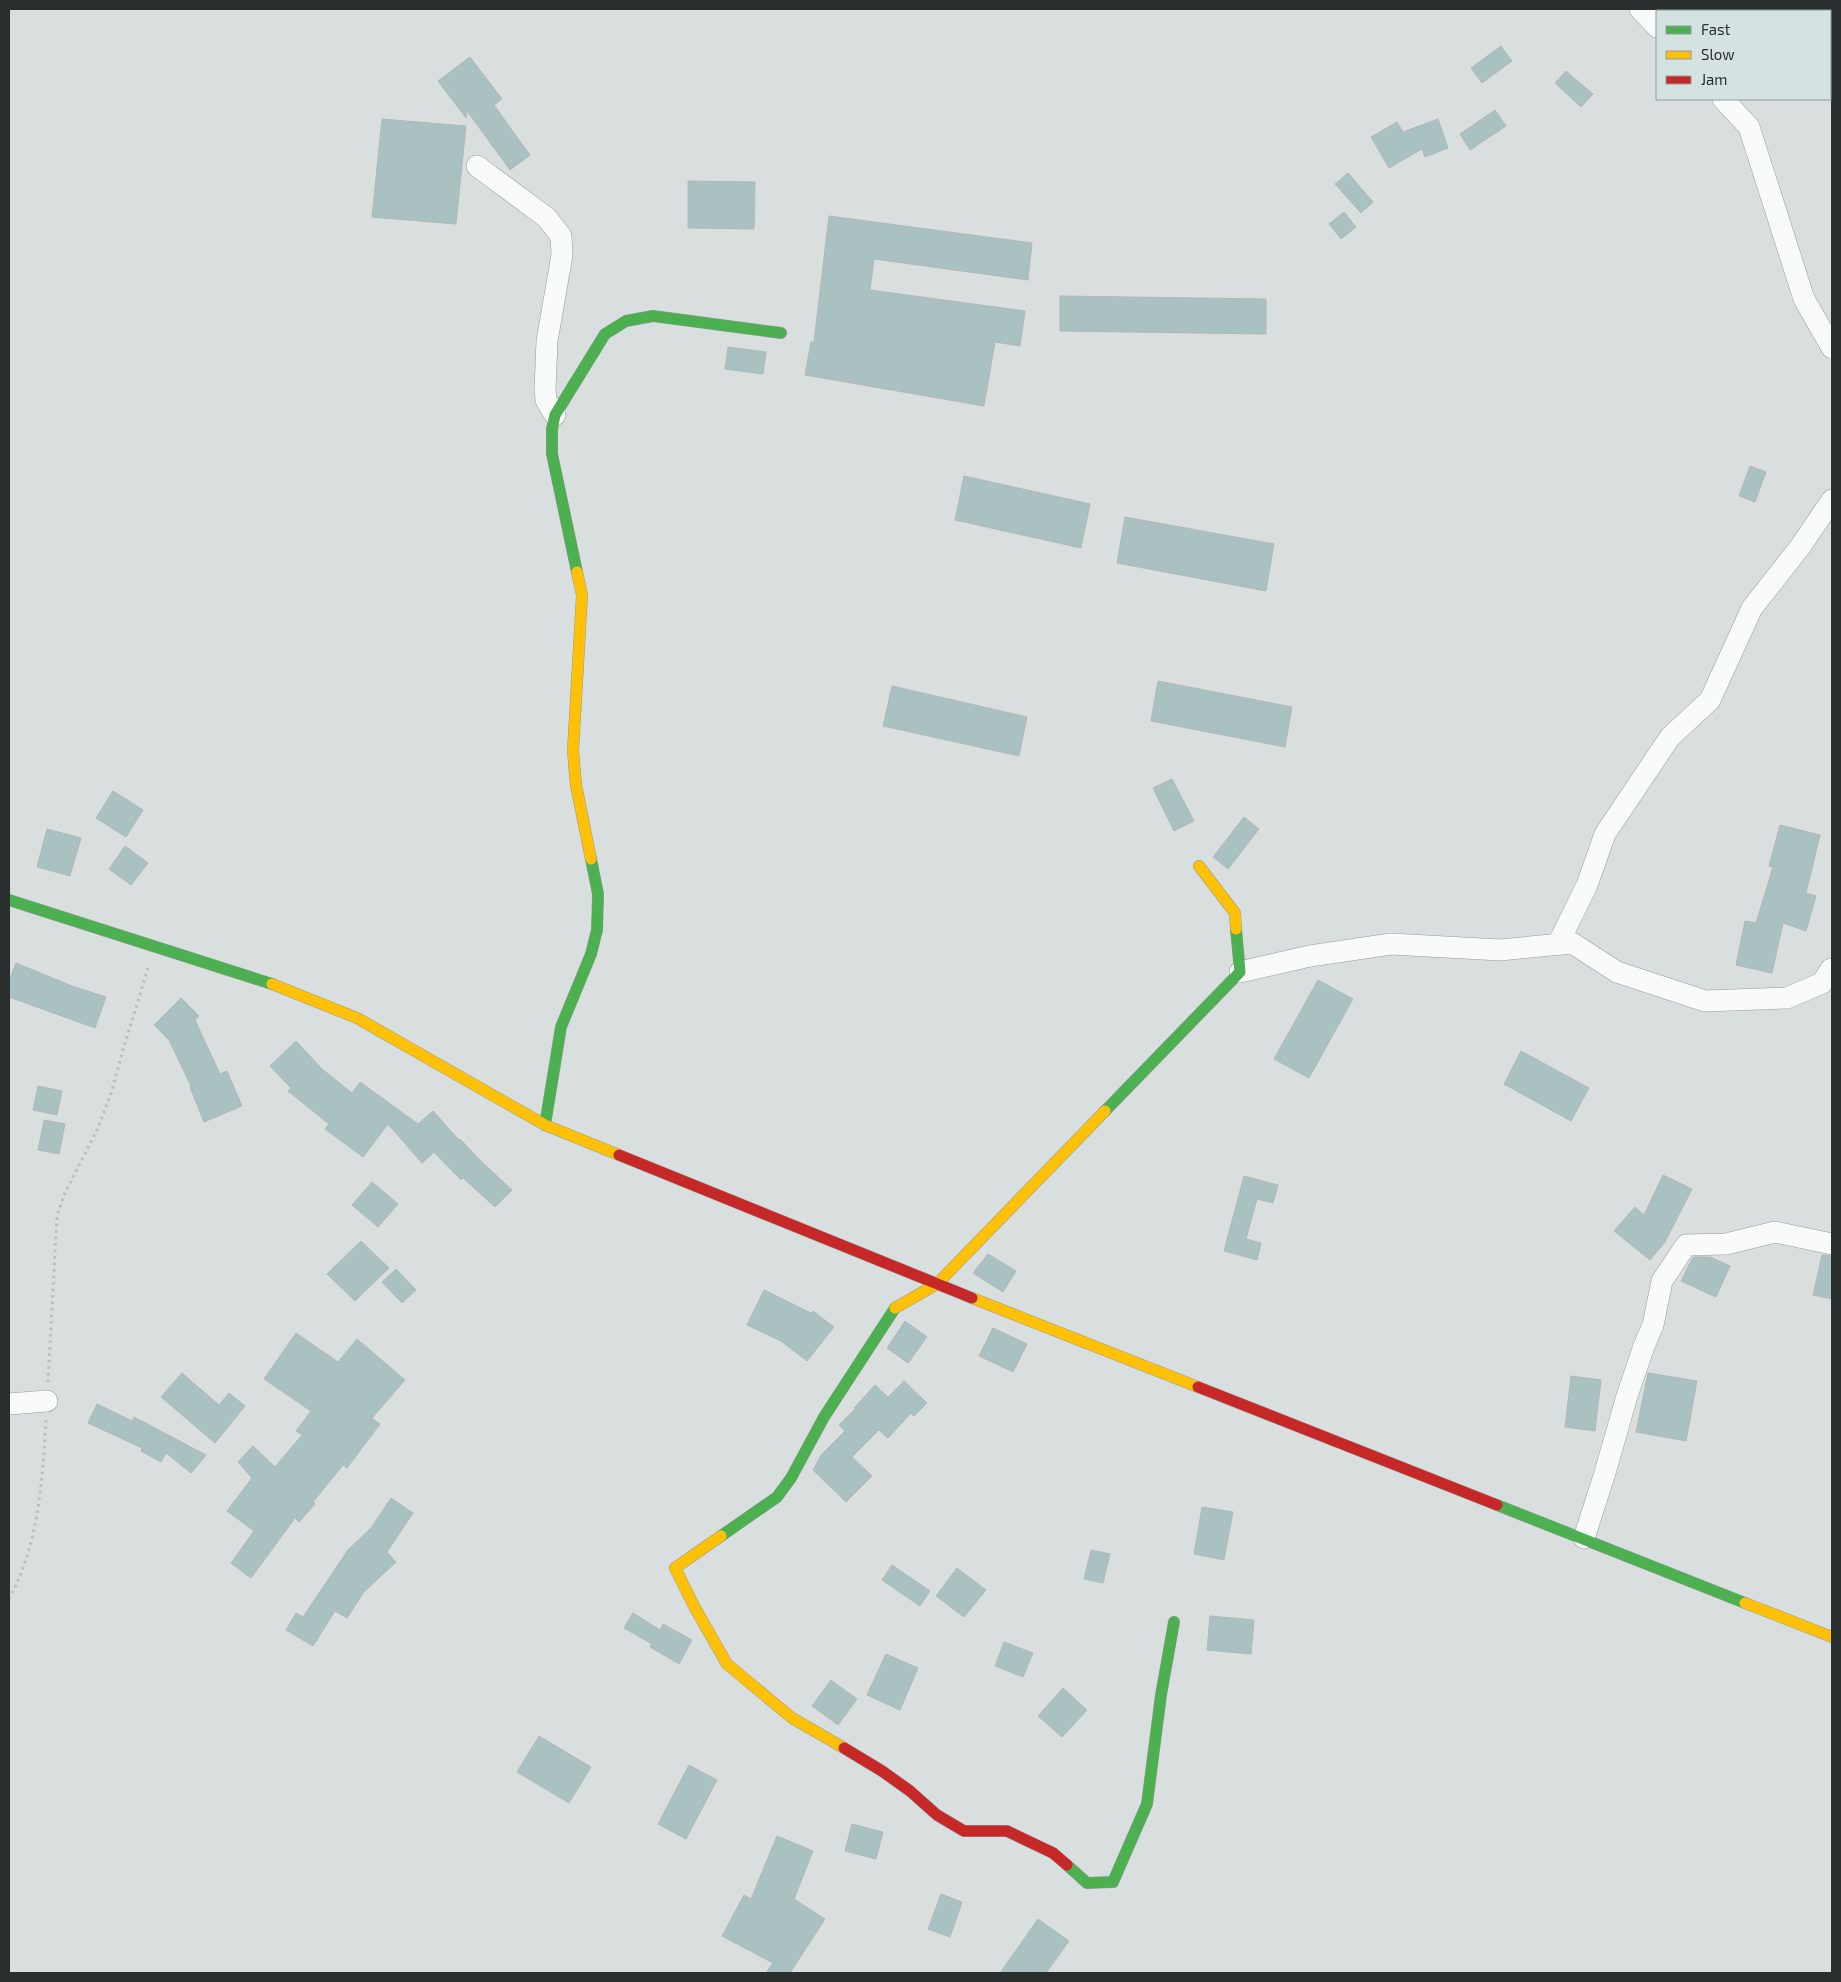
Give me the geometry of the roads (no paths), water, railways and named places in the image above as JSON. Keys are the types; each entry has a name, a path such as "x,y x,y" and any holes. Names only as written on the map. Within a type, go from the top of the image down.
{"street":[{"path":"1640,9 1656,26"},
{"path":"1725,100 1750,128 1804,299 1832,348"},
{"path":"477,166 547,218 561,236 562,255 547,341 545,389 546,400 555,415"},
{"path":"544,1125 561,1026 591,954 597,930 598,894 576,785 573,751 582,595 552,454 552,428 555,415 606,334 626,321 653,316 782,333"},
{"path":"1558,944 1587,885 1605,834 1670,737 1710,700 1752,608 1800,548 1832,500"},
{"path":"1199,866 1235,913 1240,972"},
{"path":"9,900 259,979 357,1018 544,1125 936,1284 1832,1636"},
{"path":"1174,1622 1161,1695 1147,1804 1113,1882 1087,1883 1053,1853 1007,1831 964,1831 937,1815 910,1791 882,1771 792,1718 727,1664 675,1568 777,1497 791,1478 824,1417 894,1308 936,1284 1240,972 1310,956 1391,944 1500,950 1572,943 1617,972 1706,1000 1787,998 1822,983 1831,969"},
{"path":"1584,1538 1607,1468 1627,1396 1653,1325 1662,1281 1686,1245 1726,1244 1775,1232 1832,1244"},
{"path":"9,1404 47,1401"}]}
